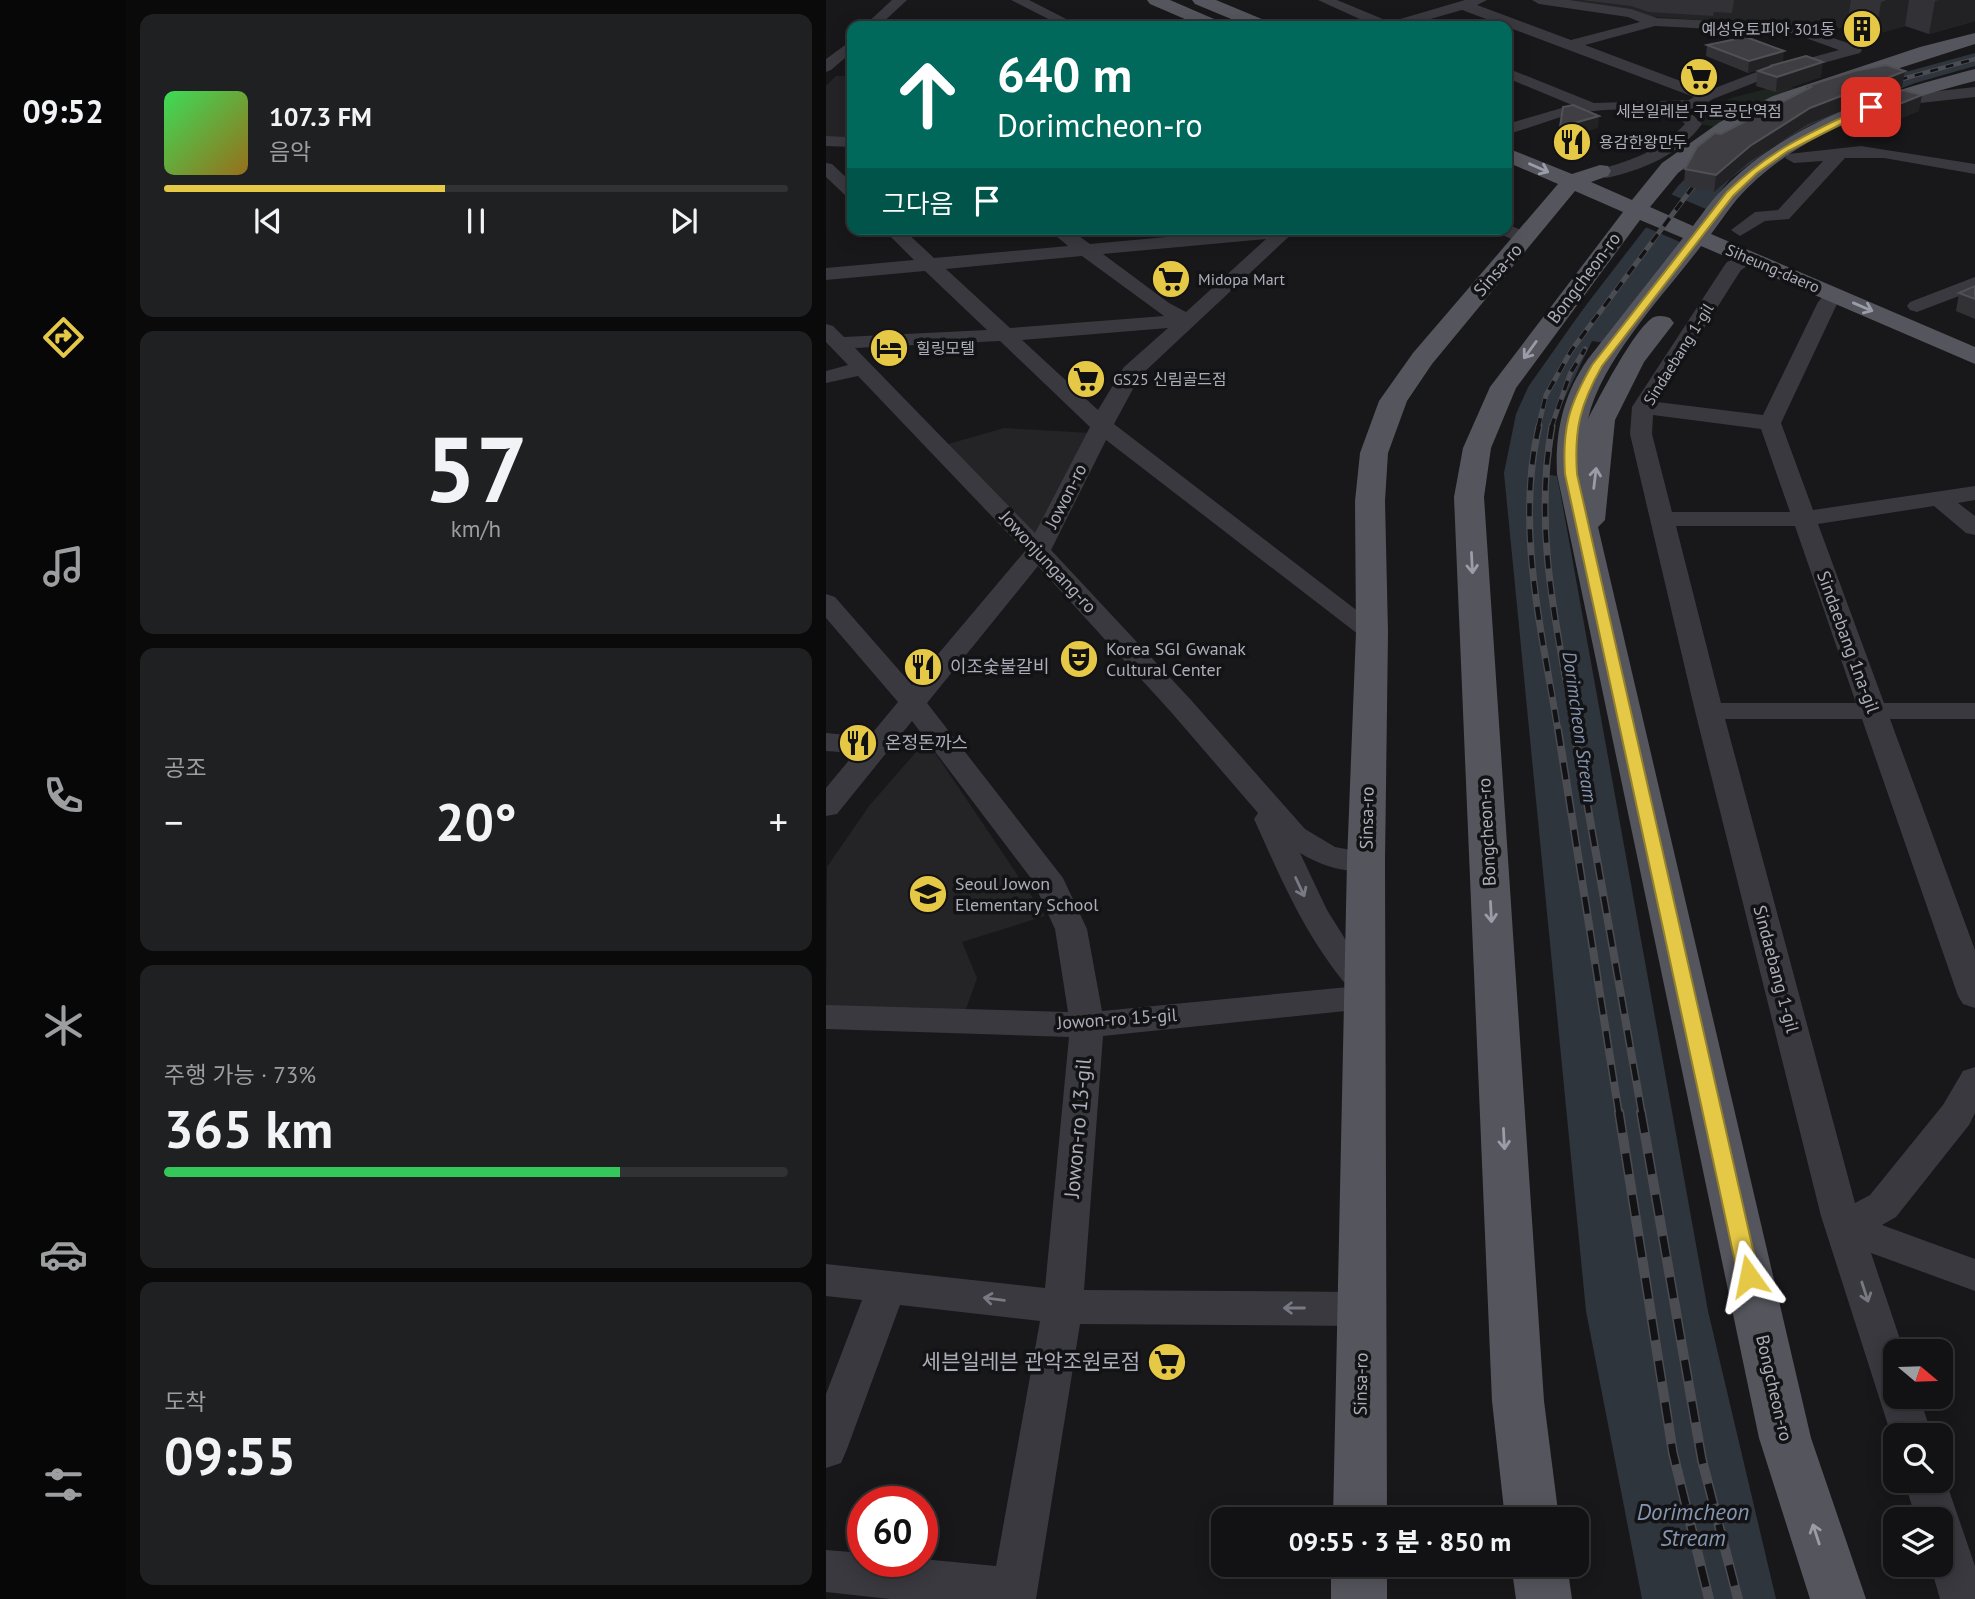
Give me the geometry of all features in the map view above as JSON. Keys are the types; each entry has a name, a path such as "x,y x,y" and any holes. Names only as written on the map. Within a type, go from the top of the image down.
{"main road":[{"path":"1156,0 1204,21"},
{"path":"1201,0 1251,21"},
{"path":"1587,546 1601,420 1632,361 1699,272 1690,217 1670,168 1727,125 1780,100 1874,66 1975,38"},
{"path":"1690,217 1756,191 1794,158 1834,132 1919,94 1975,75"},
{"path":"1690,217 1730,194 1754,171 1784,149 1871,107 1975,81"},
{"path":"1512,132 1529,140"},
{"name":"Siheung-daero","path":"1512,155 1573,171 1952,321"},
{"path":"1573,171 1603,172"},
{"name":"Sinsa-ro","path":"1360,1507 1366,862 1372,632 1370,501 1374,453 1394,401 1422,359 1515,234 1573,171"},
{"name":"Siheung-daero","path":"1603,172 1690,217 1750,258 1975,356"},
{"name":"Bongcheon-ro","path":"1690,217 1597,365 1575,410 1569,444 1571,474 1785,1438 1838,1599"},
{"name":"Bongcheon-ro","path":"1531,1507 1518,1401 1469,497 1477,448 1503,387 1595,261 1690,217"},
{"path":"1359,1577 1359,1599"},
{"path":"1541,1577 1544,1599"}],"street":[{"path":"877,21 900,0"},
{"path":"1018,0 1062,21"},
{"path":"1325,0 1377,21"},
{"path":"1407,21 1480,0"},
{"path":"1512,127 1569,110 1681,106 1759,76 1855,50 1794,29 1655,22 1631,13 1539,0"},
{"path":"1464,5 1506,21"},
{"path":"1569,45 1655,22"},
{"path":"1512,23 1704,98 1766,90 1808,76 1874,66"},
{"path":"826,67 847,48"},
{"path":"1793,67 1874,66"},
{"path":"1512,74 1594,108"},
{"path":"1919,94 1975,92"},
{"path":"1603,172 1646,160 1672,145 1694,124 1685,114 1649,106"},
{"path":"826,141 847,142"},
{"path":"1794,158 1810,159 1841,152 1871,152 1975,170"},
{"name":"Siheung-daero","path":"1690,217 1783,215 1841,152"},
{"path":"826,168 847,187"},
{"path":"898,235 1102,426 1372,632"},
{"path":"1067,235 1091,250 1162,307 1187,320"},
{"path":"1091,250 1127,235"},
{"path":"826,275 1245,235"},
{"name":"Jowon-ro","path":"826,807 914,705 1038,551 1132,372 1282,235"},
{"name":"Sindaebang 1-gil","path":"1750,258 1734,266 1643,407 1642,434 1709,711 1844,1227 1883,1349"},
{"path":"1917,306 1975,282"},
{"path":"1643,407 1770,423 1828,302 1835,295"},
{"path":"832,337 1002,335 1187,320"},
{"name":"Jowonjungang-ro","path":"832,337 1038,551 1181,706 1262,803 1294,836 1327,856 1366,862"},
{"path":"826,377 863,368"},
{"name":"Sindaebang 1na-gil","path":"1770,423 1975,996"},
{"path":"1662,519 1804,519 1975,493"},
{"path":"1938,498 1975,528"},
{"name":"Jowon-ro 13-gil","path":"826,602 914,705 1048,878 1071,929 1087,1025 1062,1307 1014,1594"},
{"path":"1709,711 1975,712"},
{"path":"826,742 876,746"},
{"path":"1262,803 1311,911 1366,992"},
{"name":"Jowon-ro 15-gil","path":"826,1017 1087,1025 1366,992"},
{"path":"1844,1227 1883,1206 1956,1115 1975,1080"},
{"path":"1844,1227 1975,1275"},
{"path":"826,1280 1062,1307 1362,1308"},
{"path":"826,1449 887,1287"},
{"path":"1953,1567 1963,1599"},
{"path":"826,1571 1014,1594"}],"shaded area":[{"path":"1532,0 1934,0 1837,29 1655,17"},
{"path":"836,76 847,76 847,137 826,136 826,86"},
{"path":"1783,85 1798,89 1716,127 1700,124 1699,118 1714,105"},
{"path":"1004,428 1091,433 1038,543 945,445"},
{"name":"Seoul Jowon Elementary School","path":"934,751 1045,916 962,942 977,978 964,1015 826,1008 827,867 869,806 916,752"}],"water":[{"name":"Dorimcheon Stream","path":"1975,53 1975,66 1915,83 1812,124 1772,147 1730,179 1588,364 1557,474 1708,1311 1776,1599 1642,1599 1586,1311 1504,473 1516,414 1546,357 1678,186 1692,172 1891,76"}],"pier":[{"path":"1906,87 1911,88 1773,150 1591,366 1561,474 1594,655 1557,476 1549,475 1556,416 1592,341 1605,343 1680,242 1643,226 1668,193 1706,209 1731,179 1779,143 1853,106"},
{"path":"1636,234 1516,404 1543,355"}],"building":[{"path":"1746,37 1784,51 1749,61 1707,45"},
{"path":"1806,56 1823,62 1777,77 1758,71 1770,66"},
{"path":"1886,65 1905,71 1810,108 1750,146 1716,175 1685,169 1697,147 1715,133 1721,134 1811,87 1807,86 1854,71"},
{"path":"1903,90 1922,95 1887,109 1867,103"},
{"path":"1573,105 1599,116 1560,127 1563,107"},
{"path":"1975,286 1975,299 1959,293"}],"railway":[{"path":"1884,84 1975,59"},
{"path":"1692,188 1708,174"},
{"path":"1538,428 1546,395 1571,351 1692,188"},
{"path":"1551,428 1570,374 1585,349"},
{"path":"1539,426 1532,464 1530,540 1539,617 1558,731"},
{"path":"1552,426 1545,503 1546,541 1555,617 1575,731"},
{"path":"1558,729 1619,1114"},
{"path":"1574,729 1642,1114"},
{"path":"1619,1112 1673,1453 1709,1599"},
{"path":"1641,1112 1702,1460 1738,1599"}],"place":[{"name":"예성유토피아 301동","path":"1862,29"},
{"name":"세븐일레븐 구로공단역점","path":"1699,77"},
{"name":"용감한왕만두","path":"1572,142"},
{"name":"Midopa Mart","path":"1171,279"},
{"name":"힐링모텔","path":"889,348"},
{"name":"GS25 신림골드점","path":"1086,379"},
{"name":"Korea SGI Gwanak Cultural Center","path":"1079,659"},
{"name":"이조숯불갈비","path":"923,667"},
{"name":"온정돈까스","path":"858,743"},
{"name":"Seoul Jowon Elementary School","path":"928,894"},
{"name":"세븐일레븐 관악조원로점","path":"1167,1362"}],"route":[{"path":"1749,1276 1571,474 1569,444 1572,419 1582,391 1597,365 1730,194 1754,171 1784,149 1871,107"}]}
